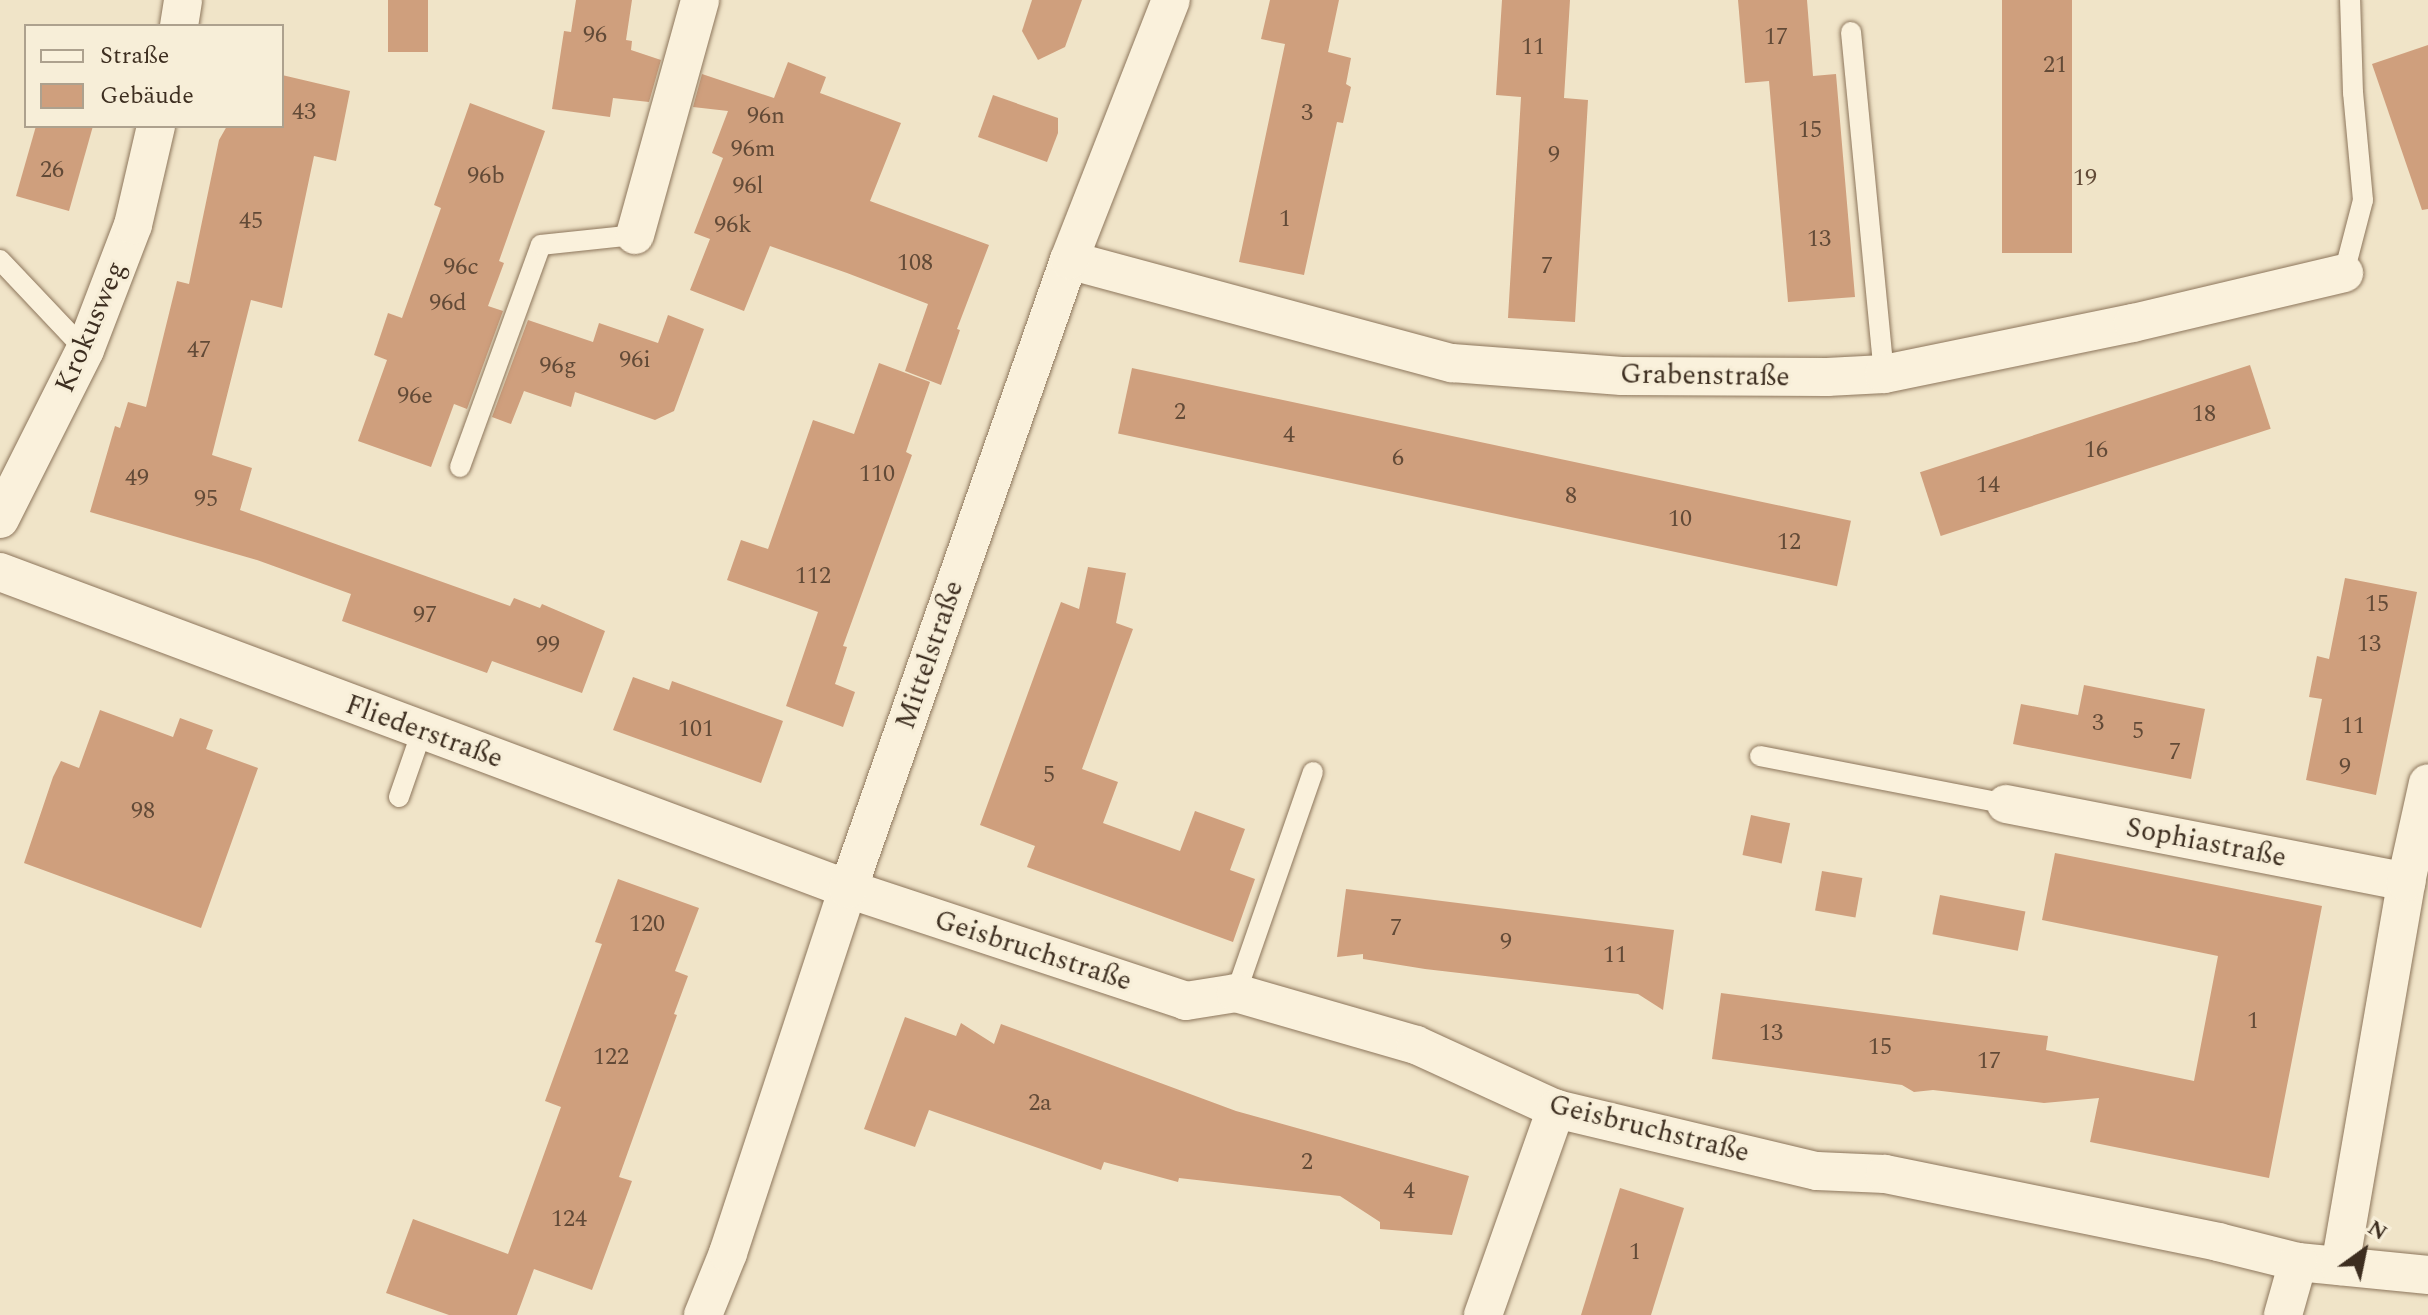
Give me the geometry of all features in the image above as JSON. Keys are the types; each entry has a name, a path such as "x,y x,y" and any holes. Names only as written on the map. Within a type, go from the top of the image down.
{"street":[{"path":"179,24 183,0"},
{"path":"635,235 700,0"},
{"name":"Mittelstraße","path":"703,1315 728,1253 848,889 1069,260 1171,0"},
{"name":"Krokusweg","path":"0,519 85,350 133,225 156,128"},
{"name":"Grabenstraße","path":"1069,260 1452,363 1622,376 1827,377 1884,374 2133,323 2344,273"},
{"name":"Fliederstraße","path":"0,572 848,889"},
{"path":"2340,1266 2406,882 2428,783"},
{"name":"Sophiastraße","path":"2006,804 2406,882"},
{"name":"Geisbruchstraße","path":"848,889 1186,1001 1236,993 1416,1045 1556,1109 1817,1171 1885,1174 2218,1242 2298,1262 2428,1275"},
{"path":"1483,1315 1556,1109"},
{"path":"2283,1315 2298,1262"}],"lane":[{"path":"2344,273 2363,200 2353,93 2350,0"},
{"path":"1851,32 1884,374"},
{"path":"460,467 541,245 635,235"},
{"path":"0,260 85,350"},
{"path":"399,797 422,731"},
{"path":"1760,756 2006,804"},
{"path":"1236,993 1313,772"}],"building":[{"path":"388,0 428,0 428,52 388,52"},
{"path":"576,0 632,0 626,40 632,41 631,50 661,60 649,102 613,98 610,117 552,109 564,31 571,32"},
{"path":"1032,0 1082,0 1065,47 1038,60 1022,31"},
{"path":"1270,0 1339,0 1328,52 1351,58 1346,84 1351,87 1343,123 1337,122 1304,275 1239,262 1285,44 1261,39"},
{"path":"1502,0 1570,0 1564,98 1588,100 1575,322 1508,318 1521,97 1496,95"},
{"path":"1738,0 1807,0 1813,76 1836,74 1855,297 1788,302 1769,81 1745,83"},
{"path":"2002,0 2072,0 2072,253 2002,253"},
{"path":"2428,45 2428,209 2422,210 2372,64"},
{"path":"788,62 826,77 820,93 901,123 870,201 989,245 957,329 960,330 941,385 905,371 928,304 847,273 770,246 744,311 690,290 710,239 694,233 723,158 712,153 728,111 693,107 702,74 774,98"},
{"path":"284,75 350,91 336,161 314,156 282,308 251,300 212,455 252,468 240,510 510,606 514,598 540,608 542,604 605,631 582,693 492,661 487,673 342,621 351,594 257,560 90,512 115,426 120,428 128,402 146,407 177,281 189,284 219,140 226,128 284,128"},
{"path":"993,95 1058,118 1058,133 1047,162 978,137"},
{"path":"470,103 545,131 499,261 504,263 488,306 503,311 467,409 454,404 431,467 358,441 387,360 374,355 388,313 402,318 441,208 434,205"},
{"path":"35,128 92,128 69,211 16,196"},
{"path":"668,315 704,329 674,411 655,420 575,392 571,407 524,391 511,424 492,417 528,320 593,342 599,323 658,343"},
{"path":"879,363 930,382 906,452 912,455 843,646 847,647 835,684 855,692 843,727 786,706 818,612 727,580 741,540 768,549 813,420 854,434"},
{"path":"2250,365 2271,429 1941,536 1920,472"},
{"path":"1132,368 1851,521 1837,586 1118,434"},
{"path":"1088,567 1126,573 1116,623 1133,629 1082,769 1118,782 1103,823 1180,851 1195,811 1245,829 1230,870 1255,879 1233,942 1027,867 1035,846 980,825 1061,602 1079,609"},
{"path":"2345,578 2417,592 2376,795 2306,780 2322,699 2309,697 2317,656 2329,659"},
{"path":"633,677 669,690 672,681 783,721 761,783 613,730"},
{"path":"2084,685 2205,709 2191,779 2013,744 2021,704 2078,715"},
{"path":"100,710 173,737 180,718 213,730 206,749 258,768 201,928 24,863 53,777 61,761 79,768"},
{"path":"1751,815 1790,823 1782,863 1742,855"},
{"path":"2055,853 2322,906 2269,1178 2090,1142 2099,1098 2044,1103 1933,1090 1914,1092 1902,1085 1712,1059 1721,993 2048,1036 2046,1050 2194,1081 2218,956 2042,920"},
{"path":"1822,871 1862,878 1855,918 1815,910"},
{"path":"618,879 699,908 675,971 688,976 674,1014 677,1015 619,1177 632,1181 592,1290 534,1269 517,1315 449,1315 386,1293 413,1219 508,1254 561,1107 545,1101 602,944 595,942"},
{"path":"1346,889 1674,930 1663,1010 1638,994 1425,969 1363,959 1363,954 1337,957"},
{"path":"1940,895 2025,912 2018,951 1932,934"},
{"path":"905,1017 956,1036 961,1023 994,1044 1001,1024 1236,1111 1469,1176 1452,1235 1380,1229 1380,1222 1340,1196 1179,1178 1178,1182 1104,1162 1101,1170 929,1110 915,1147 864,1129"},
{"path":"1620,1188 1684,1208 1651,1315 1581,1315"}]}
